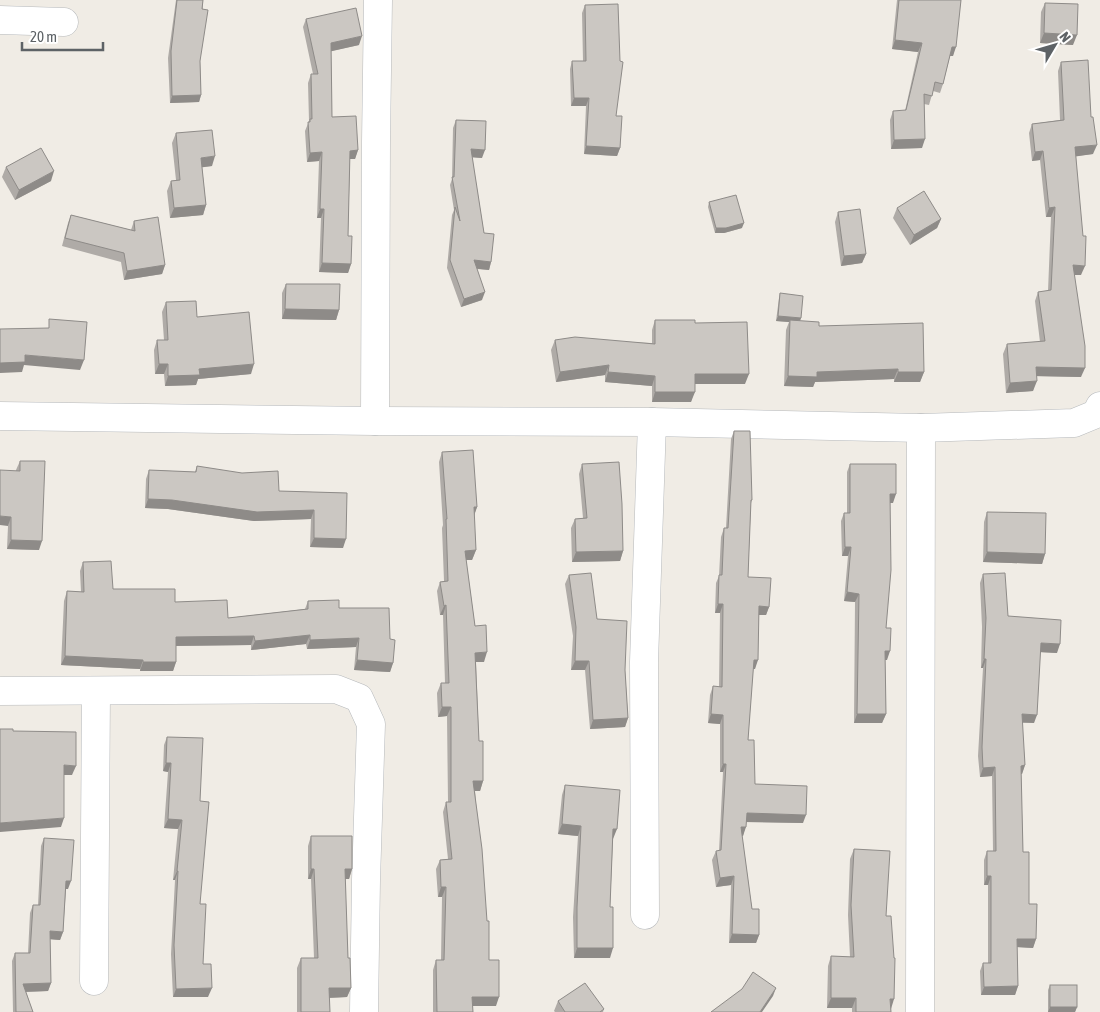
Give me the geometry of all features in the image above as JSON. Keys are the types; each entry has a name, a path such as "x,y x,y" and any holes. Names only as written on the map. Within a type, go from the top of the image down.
{"street":[{"path":"375,421 378,0"},
{"path":"0,20 64,22"},
{"path":"0,416 375,421 652,422 921,428 1074,423 1096,414 1100,406"},
{"path":"645,915 644,662 652,422"},
{"path":"920,1012 921,428"},
{"path":"0,691 336,690 359,698 371,724 364,1012"},
{"path":"94,981 96,691"}],"building":[{"path":"177,0 203,0 202,9 208,10 200,61 201,95 172,96 171,51"},
{"path":"899,0 961,0 956,47 952,47 943,84 935,82 932,96 924,94 925,139 894,140 893,111 906,110 922,43 895,40"},
{"path":"1045,3 1078,4 1077,35 1044,33"},
{"path":"618,4 620,61 623,62 616,116 622,116 620,148 586,146 589,98 574,98 572,61 586,61 585,5"},
{"path":"356,8 362,36 331,43 332,117 356,116 358,150 350,151 348,236 352,236 351,264 322,263 324,209 320,209 322,152 310,153 308,122 312,119 311,74 318,74 306,19"},
{"path":"1088,60 1091,117 1093,117 1097,145 1075,147 1083,236 1086,236 1085,266 1073,265 1085,346 1085,368 1036,367 1037,381 1010,383 1007,344 1045,341 1038,292 1051,290 1055,207 1049,208 1043,151 1035,152 1032,124 1064,120 1061,62"},
{"path":"456,120 486,121 485,150 471,149 484,233 494,234 491,262 474,260 485,292 464,299 450,260 455,207 460,221 452,177 454,177"},
{"path":"212,130 215,156 201,158 206,205 174,208 171,181 180,180 176,133"},
{"path":"41,148 54,171 19,190 6,167"},
{"path":"924,191 941,219 914,235 897,208"},
{"path":"736,195 744,223 726,228 716,228 709,202"},
{"path":"860,209 866,254 844,256 838,212"},
{"path":"71,215 135,231 134,221 158,217 165,265 127,271 124,253 65,238"},
{"path":"286,284 340,284 339,310 285,309"},
{"path":"780,293 803,296 801,318 778,316"},
{"path":"196,301 197,317 249,312 254,364 199,369 200,375 168,376 168,364 159,364 157,340 168,340 166,302"},
{"path":"49,319 87,322 84,360 25,355 25,362 0,363 0,329 49,328"},
{"path":"655,320 695,320 695,323 747,322 749,374 695,374 695,392 655,392 655,376 608,372 609,365 560,372 555,340 575,337 655,344"},
{"path":"790,320 819,322 819,326 923,323 924,372 898,372 898,369 817,372 817,377 788,376"},
{"path":"734,431 750,431 752,500 748,577 771,578 769,607 759,606 758,660 754,660 748,740 754,740 755,784 807,786 806,815 747,813 746,827 741,827 752,909 759,909 759,935 732,934 734,876 720,878 716,851 721,850 726,764 723,764 723,715 711,714 713,686 722,687 723,604 718,604 719,575 722,575 724,528 728,528"},
{"path":"473,450 477,507 474,507 476,550 465,551 475,626 486,625 487,652 475,653 479,741 483,741 483,781 473,781 482,849 487,921 489,921 489,960 499,960 499,997 472,997 473,1012 437,1012 436,960 444,960 446,887 441,887 440,860 452,859 446,802 451,802 451,707 442,707 441,683 449,683 446,605 444,606 440,582 448,581 447,519 442,452"},
{"path":"20,461 45,461 42,541 11,540 11,517 0,516 0,470 20,471"},
{"path":"619,462 623,551 576,552 575,519 587,518 582,464"},
{"path":"850,464 896,464 896,494 890,494 891,570 886,628 891,628 890,651 885,651 886,714 857,714 859,594 847,592 851,547 845,547 844,513 850,513"},
{"path":"197,466 242,473 278,471 279,491 347,493 346,539 314,538 314,510 257,512 172,500 148,499 149,470 196,472"},
{"path":"987,512 1046,513 1045,554 987,552"},
{"path":"111,561 113,589 175,589 175,602 227,600 228,618 308,609 308,601 339,600 339,608 389,608 390,639 395,640 393,663 357,660 359,638 310,640 310,635 255,641 254,636 176,637 176,662 143,662 143,660 65,656 67,591 84,592 83,562"},
{"path":"591,573 597,619 627,621 625,670 628,718 593,720 589,661 575,661 576,627 569,575"},
{"path":"1005,573 1008,616 1061,620 1060,644 1041,643 1037,715 1022,714 1025,765 1021,766 1023,852 1029,852 1029,904 1037,904 1036,939 1017,939 1018,986 984,987 983,963 991,963 991,876 987,876 987,851 996,851 995,767 983,768 982,747 986,659 984,659 986,618 983,574"},
{"path":"0,729 76,732 76,766 64,765 64,818 0,823"},
{"path":"167,737 203,738 200,801 209,802 200,904 206,904 203,964 211,964 212,988 176,989 174,945 177,871 182,820 168,819 171,763 166,763"},
{"path":"565,785 620,790 617,829 613,829 610,907 613,907 613,948 577,948 581,826 562,824"},
{"path":"311,836 352,836 352,869 345,869 351,988 329,988 330,1012 301,1012 301,958 318,958 314,869 311,869"},
{"path":"44,838 74,840 71,881 66,881 63,932 50,931 51,983 23,984 33,1012 16,1012 15,953 30,953 33,905 40,905"},
{"path":"854,849 890,851 886,916 891,916 895,958 894,999 890,999 891,1012 856,1012 856,998 831,998 831,956 854,957 851,905"},
{"path":"753,972 776,988 760,1012 711,1012 742,989"},
{"path":"585,983 604,1009 600,1012 565,1012 558,1001"},
{"path":"1050,985 1077,985 1077,1007 1050,1007"}]}
